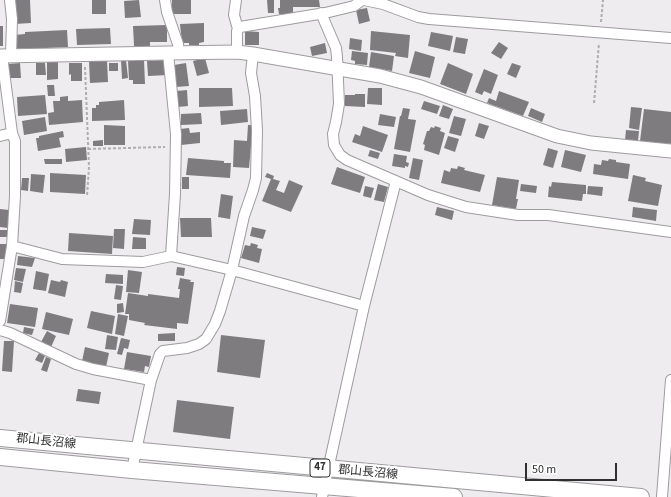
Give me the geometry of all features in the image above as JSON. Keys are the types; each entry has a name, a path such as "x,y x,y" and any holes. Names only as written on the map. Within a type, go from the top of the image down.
{"main road":[{"name":"郡山長沼線","path":"0,438 641,497"},
{"name":"郡山長沼線","path":"0,456 323,491 454,497"}],"street":[{"path":"0,321 12,246 15,196 15,141 12,133 4,56 12,19 10,0"},
{"path":"165,0 167,12 178,44 174,53 176,147 171,256"},
{"path":"236,0 235,20 238,29 237,52"},
{"path":"238,29 240,27 354,6 363,0 383,4 418,17 429,19 492,25 600,31 671,38"},
{"path":"321,13 336,48 339,104 333,134 334,145 340,155 347,160 452,203 483,210 518,215 548,215 671,232"},
{"path":"4,56 237,52 253,54 380,76 421,87 557,136 591,143 671,151"},
{"path":"132,470 151,380 160,354 163,351 187,348 206,340 215,324 232,270 244,216 253,190 257,169 255,96 251,73 253,54"},
{"path":"0,136 12,133"},
{"path":"323,491 364,306 396,181"},
{"path":"12,246 62,259 143,262 171,256 232,270 364,306"},
{"path":"0,330 10,333 76,364 92,369 151,380"},
{"path":"662,497 671,380"}],"path":[{"path":"594,103 603,0"},
{"path":"84,54 89,167 87,196"},
{"path":"88,148 176,147"}],"building":[{"path":"14,0 30,0 31,23 15,24"},
{"path":"92,0 106,0 106,14 92,14"},
{"path":"139,0 141,17 125,18 124,1"},
{"path":"172,0 191,0 191,14 172,14"},
{"path":"267,0 274,0 274,13 268,13"},
{"path":"280,0 319,0 320,7 293,7 293,14 279,14 278,8 280,8"},
{"path":"367,8 370,21 359,24 356,10"},
{"path":"204,23 204,42 199,43 199,45 182,43 180,24"},
{"path":"167,25 167,42 150,42 150,46 134,46 133,26"},
{"path":"0,26 3,26 3,46 0,46"},
{"path":"110,28 111,44 77,45 76,29"},
{"path":"67,30 68,47 15,49 14,35 25,34 25,32"},
{"path":"245,31 259,32 259,45 245,45"},
{"path":"371,31 410,35 408,58 395,56 396,53 370,50"},
{"path":"431,32 453,36 450,51 428,46"},
{"path":"456,37 468,39 465,54 453,52"},
{"path":"350,38 362,40 361,51 349,49"},
{"path":"499,42 508,48 501,59 491,53"},
{"path":"325,43 327,53 312,56 310,47"},
{"path":"352,51 368,53 367,65 355,64 355,61 351,60"},
{"path":"415,51 435,57 430,78 409,73"},
{"path":"371,52 394,56 392,71 369,67"},
{"path":"205,58 209,73 197,76 193,61"},
{"path":"107,60 108,82 90,83 89,61"},
{"path":"121,60 126,60 128,78 122,79"},
{"path":"144,60 145,84 133,84 133,80 129,80 128,61"},
{"path":"167,60 168,75 148,76 147,61"},
{"path":"47,62 58,62 58,79 47,80"},
{"path":"20,63 21,78 9,78 8,64"},
{"path":"36,63 45,63 46,75 36,75"},
{"path":"69,63 82,63 82,81 71,81 71,74 69,75"},
{"path":"109,63 118,63 118,71 109,71"},
{"path":"186,63 189,86 176,87 174,65"},
{"path":"448,63 473,74 466,94 440,84"},
{"path":"512,63 521,66 516,78 507,74"},
{"path":"484,69 498,75 491,94 484,91 482,95 475,92"},
{"path":"47,85 54,85 55,96 48,96"},
{"path":"199,88 232,88 233,106 199,107"},
{"path":"368,88 382,88 382,105 367,104"},
{"path":"187,90 188,106 178,107 176,91"},
{"path":"499,91 529,102 523,116 487,103 489,98 496,101"},
{"path":"365,94 365,107 345,106 345,95"},
{"path":"45,95 47,114 18,116 17,97"},
{"path":"68,96 68,101 82,100 83,122 49,125 48,113 54,112 53,101 60,101 60,97"},
{"path":"124,100 125,120 92,121 92,108 96,108 96,105 99,105 99,102"},
{"path":"424,101 440,106 437,114 421,109"},
{"path":"443,105 453,109 449,119 439,116"},
{"path":"631,107 642,108 639,130 629,128"},
{"path":"403,108 410,109 408,119 416,120 410,152 394,149 400,116"},
{"path":"531,108 545,114 542,122 528,116"},
{"path":"247,109 248,122 221,125 220,111"},
{"path":"644,109 671,112 671,144 640,141"},
{"path":"201,113 202,124 181,125 181,114"},
{"path":"380,114 396,117 394,127 378,125"},
{"path":"454,116 466,119 461,136 449,133"},
{"path":"45,117 47,131 24,135 22,121"},
{"path":"479,123 489,126 484,139 475,136"},
{"path":"104,125 125,126 125,145 104,145"},
{"path":"248,125 253,125 249,168 233,167 234,140 247,141"},
{"path":"363,126 388,135 382,152 352,142 355,134 360,136"},
{"path":"435,126 441,128 440,131 445,133 439,155 424,150 425,145 423,144 427,131 429,131 431,127 434,128"},
{"path":"189,128 190,133 200,132 200,143 181,145 180,129"},
{"path":"626,130 639,131 638,141 625,140"},
{"path":"63,131 64,137 59,138 61,147 38,151 36,138"},
{"path":"448,136 459,139 455,152 444,148"},
{"path":"103,140 103,146 93,146 93,141"},
{"path":"86,147 87,160 66,162 65,149"},
{"path":"548,148 558,151 553,168 543,165"},
{"path":"370,150 380,153 378,159 368,156"},
{"path":"565,150 586,155 581,172 561,167"},
{"path":"394,154 407,156 406,162 409,163 408,167 392,166"},
{"path":"188,158 231,163 230,178 186,175"},
{"path":"413,158 423,160 419,180 409,178"},
{"path":"44,159 62,159 62,164 45,164"},
{"path":"609,159 616,160 616,162 630,164 628,179 593,174 594,164 601,165 602,160 608,161"},
{"path":"458,166 465,168 464,170 485,175 480,192 441,183 444,170 450,172 451,168 457,169"},
{"path":"337,167 365,177 360,193 331,184"},
{"path":"50,173 86,175 85,194 50,192"},
{"path":"267,173 274,176 273,179 280,181 276,190 284,193 289,180 303,186 291,212 262,201 271,179 265,177"},
{"path":"31,174 45,175 43,193 30,191"},
{"path":"633,175 646,178 645,181 662,185 658,206 628,201"},
{"path":"182,177 189,177 189,189 182,189"},
{"path":"497,177 519,180 516,209 492,205"},
{"path":"22,178 29,178 28,191 21,190"},
{"path":"552,182 586,185 586,194 583,194 582,201 548,197 549,186 551,187"},
{"path":"378,184 388,187 384,202 374,200"},
{"path":"521,184 537,186 536,193 520,191"},
{"path":"365,186 374,188 371,198 363,196"},
{"path":"588,186 603,187 602,196 587,194"},
{"path":"221,194 233,196 230,219 218,217"},
{"path":"437,207 454,211 452,220 435,215"},
{"path":"633,207 657,210 656,221 632,217"},
{"path":"0,209 9,210 8,228 0,227"},
{"path":"180,218 211,218 212,237 181,237"},
{"path":"134,219 151,220 150,235 132,234"},
{"path":"252,227 266,230 263,239 250,236"},
{"path":"114,229 125,229 124,249 113,248"},
{"path":"0,230 7,230 7,237 0,237"},
{"path":"69,233 113,236 112,254 68,251"},
{"path":"133,237 146,238 146,249 132,249"},
{"path":"251,243 258,245 257,248 262,249 259,263 241,258 245,245 250,246"},
{"path":"0,244 6,244 6,259 0,259"},
{"path":"18,256 35,258 32,267 17,265"},
{"path":"177,267 185,268 184,276 176,275"},
{"path":"16,268 26,269 23,282 14,280"},
{"path":"128,270 142,272 139,293 126,292"},
{"path":"36,271 49,274 46,291 33,289"},
{"path":"106,274 123,275 123,284 105,283"},
{"path":"180,278 194,282 188,324 177,323 177,329 144,325 145,323 129,320 129,314 125,314 128,293 179,298 180,289 178,289"},
{"path":"51,280 68,282 65,297 48,293"},
{"path":"15,281 23,283 21,293 14,292"},
{"path":"116,285 123,286 121,300 114,299"},
{"path":"123,303 124,312 117,313 117,304"},
{"path":"10,304 38,308 35,327 7,323"},
{"path":"91,311 115,316 112,334 87,328"},
{"path":"46,312 73,319 69,335 42,329"},
{"path":"118,314 128,316 124,336 115,334"},
{"path":"24,327 34,329 32,335 23,333"},
{"path":"47,331 56,336 51,347 41,342"},
{"path":"175,333 175,341 158,341 158,334"},
{"path":"107,335 118,337 116,350 105,349"},
{"path":"221,335 265,340 260,378 217,372"},
{"path":"121,338 130,340 128,349 124,348 122,355 117,354"},
{"path":"4,341 14,341 12,372 2,371"},
{"path":"85,347 109,353 106,367 82,361"},
{"path":"127,352 151,356 149,367 145,366 144,372 124,369"},
{"path":"39,353 45,356 42,363 35,360"},
{"path":"46,357 51,359 47,372 41,370"},
{"path":"78,389 101,392 99,404 76,401"},
{"path":"177,400 234,407 230,439 173,432"}]}
